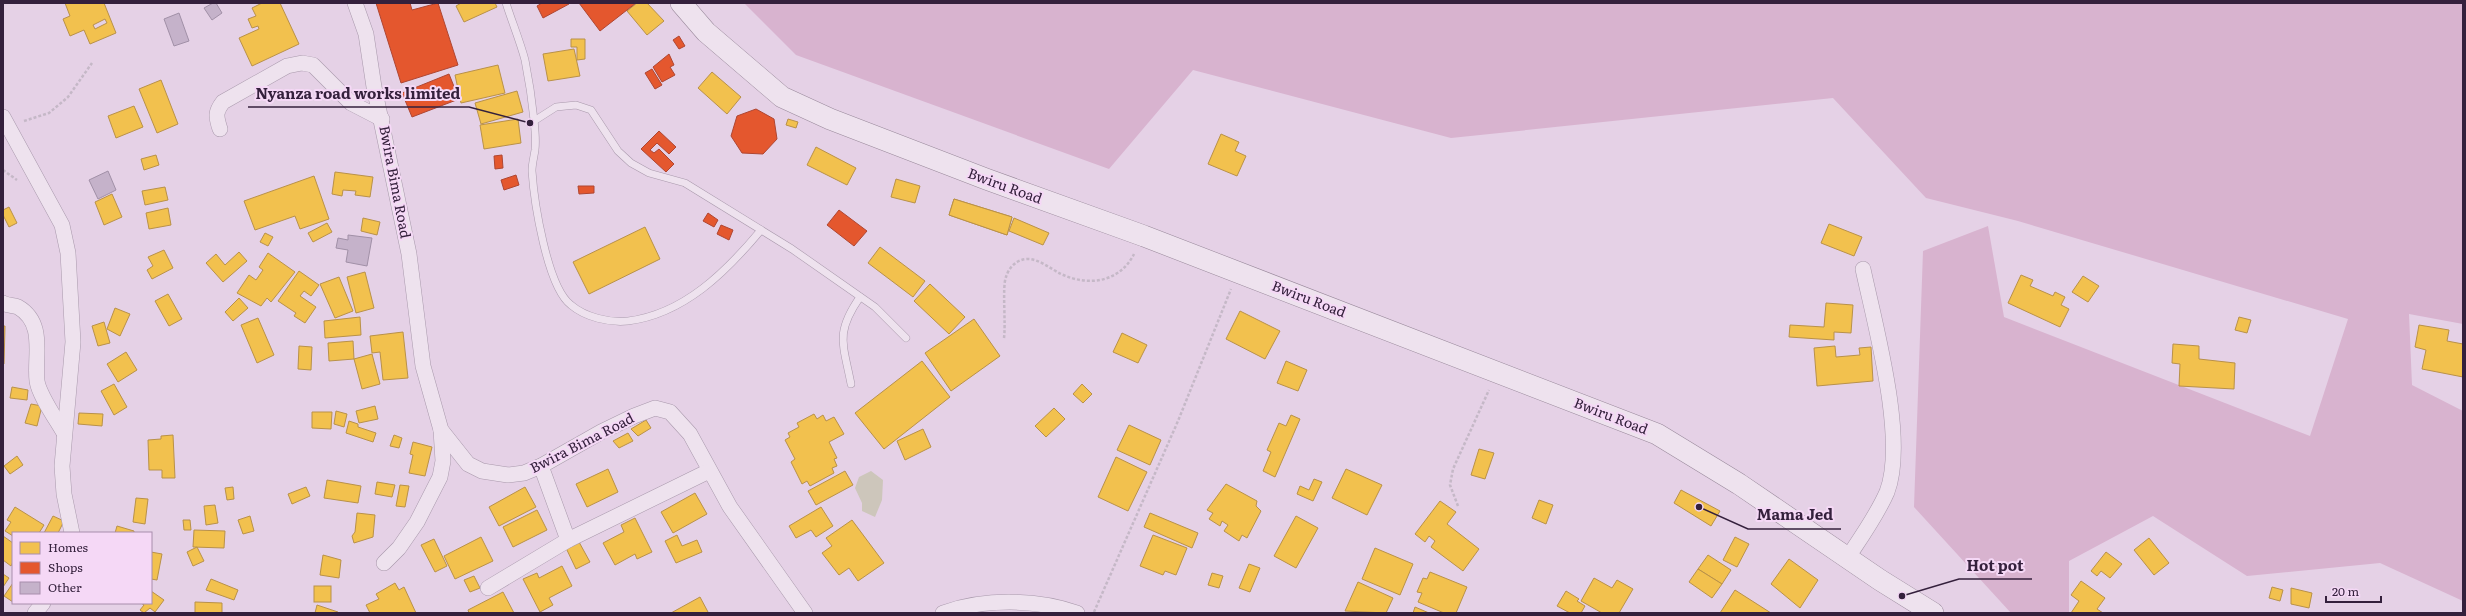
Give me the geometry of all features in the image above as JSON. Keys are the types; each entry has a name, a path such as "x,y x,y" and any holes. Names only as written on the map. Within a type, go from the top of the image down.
{"main road":[{"name":"Bwiru Road","path":"681,3 706,32 782,97 830,119 986,179 1144,236 1498,374 1658,434 1739,484 1848,558 1933,613"}],"street":[{"name":"Bwira Bima Road","path":"355,3 366,34 374,87 382,119 409,254 423,366 441,430 468,464 482,471 508,475 524,473 541,466 601,432 655,408 670,412 690,434 730,507 806,613"},
{"path":"220,129 216,117 218,109 223,102 287,66 302,63 312,65 351,103 382,119"},
{"path":"3,117 62,225 68,253 73,368 64,433 62,466 64,494 72,532"},
{"path":"1848,558 1869,525 1887,491 1892,464 1893,431 1889,397 1863,269"},
{"path":"3,303 18,308 28,317 34,328 38,343 37,382 64,433"},
{"path":"384,563 399,548 417,522 440,478 444,461 441,430"},
{"path":"541,466 568,540"},
{"path":"488,588 568,540 709,471"},
{"path":"943,613 957,608 1006,602 1057,606 1078,613"},
{"path":"35,613 42,604"}],"lane":[{"path":"506,3 525,60 534,121 535,149 532,169 545,248 556,287 570,305 590,316 621,321 648,318 677,305 707,286 731,266 761,230"},
{"path":"534,121 556,107 576,105 590,110 618,152 631,163 649,173 685,183 792,249 860,297 906,338"},
{"path":"851,384 843,329 847,315 860,297"}],"path":[{"path":"14,139 20,126 26,119 49,113 68,97 92,63"},
{"path":"1004,338 1005,278 1010,267 1014,264 1028,259 1063,275 1099,282 1122,271 1144,236"},
{"path":"1094,613 1178,421 1238,272"},
{"path":"1458,506 1450,485 1453,469 1480,405 1498,374"}],"shaded area":[{"path":"744,3 2463,3 2463,324 2409,314 2412,385 2463,411 2463,601 2380,563 2247,576 2153,516 2069,561 2069,613 2011,613 1914,507 1923,251 1988,226 2004,317 2310,436 2348,319 2018,221 1926,198 1833,98 1451,138 1193,70 1109,169 796,55"},
{"path":"871,471 883,480 882,500 875,517 862,511 862,503 855,488 859,477"}],"building: Homes":[{"path":"65,3 104,3 116,33 90,44 84,30 70,36 63,19 70,16","holes":["105,19 107,23 95,29 93,25"]},
{"path":"262,3 280,3 299,44 252,66 239,38 259,29 258,26 252,28 248,19 256,16 252,8"},
{"path":"461,3 495,3 497,7 464,22 456,6"},
{"path":"637,3 647,3 664,21 647,35 627,11"},
{"path":"571,39 585,39 585,59 577,60 577,47 571,47"},
{"path":"574,49 580,76 548,81 543,54"},
{"path":"498,65 505,93 461,103 455,75"},
{"path":"712,72 741,97 727,114 698,88"},
{"path":"161,80 178,124 157,133 139,89"},
{"path":"517,91 523,112 481,124 475,103"},
{"path":"134,106 143,127 116,138 108,116"},
{"path":"518,119 521,143 484,149 480,125"},
{"path":"788,119 798,122 796,128 786,125"},
{"path":"1221,134 1239,142 1235,151 1246,156 1237,176 1208,164"},
{"path":"816,147 856,168 847,185 807,165"},
{"path":"156,155 159,165 144,170 141,159"},
{"path":"335,172 373,177 370,197 355,195 356,191 343,190 342,196 332,194"},
{"path":"314,176 329,219 300,229 295,216 255,230 244,201"},
{"path":"896,179 920,186 915,203 891,197"},
{"path":"165,187 168,200 145,205 142,191"},
{"path":"112,194 122,217 104,225 95,202"},
{"path":"954,199 1012,217 1007,235 949,215"},
{"path":"954,199 1012,217 1007,235 949,215"},
{"path":"9,207 17,223 9,227 3,215 3,210"},
{"path":"168,208 171,225 149,229 146,213"},
{"path":"363,218 380,222 377,235 361,231"},
{"path":"1014,218 1049,233 1043,245 1009,231"},
{"path":"327,223 332,232 313,242 308,233"},
{"path":"1829,224 1862,237 1854,256 1821,243"},
{"path":"645,227 660,259 589,294 573,262"},
{"path":"265,233 273,237 268,246 260,242"},
{"path":"880,247 925,281 913,297 868,263"},
{"path":"164,250 173,268 152,279 147,270 153,266 148,257"},
{"path":"239,252 247,261 223,282 206,263 216,254 225,265"},
{"path":"268,253 295,272 271,302 267,298 261,306 237,293 249,275 256,280 263,270 259,267"},
{"path":"299,271 319,285 311,296 304,291 300,296 316,307 305,323 294,316 296,313 278,301"},
{"path":"365,272 374,308 356,313 347,277"},
{"path":"2021,275 2033,280 2030,286 2053,296 2055,292 2065,297 2061,305 2069,309 2060,327 2008,303"},
{"path":"2083,276 2099,286 2088,302 2072,292"},
{"path":"339,277 353,311 335,318 320,284"},
{"path":"930,284 965,317 949,334 914,301"},
{"path":"168,294 182,319 169,326 155,301"},
{"path":"239,298 248,308 233,321 225,312"},
{"path":"1826,303 1853,305 1851,333 1834,332 1834,340 1789,337 1790,325 1824,327"},
{"path":"115,308 130,314 120,336 107,329"},
{"path":"1240,311 1280,331 1265,359 1226,339"},
{"path":"360,317 361,335 325,338 324,321"},
{"path":"2239,317 2251,320 2247,333 2235,330"},
{"path":"258,318 274,355 257,363 241,325"},
{"path":"974,319 1000,356 951,391 925,353"},
{"path":"104,322 110,343 98,346 92,326"},
{"path":"2419,325 2449,330 2447,341 2463,344 2463,377 2422,369 2426,350 2415,347"},
{"path":"3,326 5,326 4,364 3,364"},
{"path":"403,332 408,378 383,380 380,352 372,353 370,336"},
{"path":"1122,333 1147,345 1138,363 1113,352"},
{"path":"353,341 354,359 329,361 328,343"},
{"path":"2173,344 2199,346 2199,359 2235,363 2234,389 2179,386 2180,364 2172,363"},
{"path":"299,346 312,347 311,370 298,369"},
{"path":"1835,346 1836,357 1860,355 1859,348 1871,347 1873,381 1817,386 1814,348"},
{"path":"126,352 137,370 118,382 107,364"},
{"path":"372,354 380,384 362,389 354,359"},
{"path":"922,361 950,397 884,449 855,413"},
{"path":"1286,361 1307,370 1298,391 1277,383"},
{"path":"114,384 127,407 114,415 101,391"},
{"path":"1082,384 1092,394 1083,403 1073,394"},
{"path":"12,387 28,390 27,400 10,398"},
{"path":"31,404 42,406 37,426 25,423"},
{"path":"375,406 378,419 359,423 356,411"},
{"path":"1054,408 1065,419 1046,437 1035,426"},
{"path":"336,411 347,414 344,427 334,424"},
{"path":"312,412 332,412 331,429 312,428"},
{"path":"79,413 103,414 102,426 78,424"},
{"path":"814,414 817,419 823,415 826,421 834,417 844,434 829,442 837,458 834,459 837,466 832,468 834,473 810,486 807,481 802,484 791,462 795,459 785,440 790,437 788,433 799,427 797,423"},
{"path":"1291,415 1300,419 1275,477 1263,471 1271,452 1267,450 1279,423 1286,426"},
{"path":"646,420 651,428 638,436 631,429"},
{"path":"349,421 358,424 358,427 376,433 373,442 346,433"},
{"path":"1129,425 1161,440 1150,465 1117,450"},
{"path":"923,429 931,447 905,460 897,441"},
{"path":"628,433 633,441 619,448 613,441"},
{"path":"173,435 175,478 162,478 162,470 149,470 148,440 161,439 161,436"},
{"path":"394,435 402,438 399,448 390,446"},
{"path":"413,442 432,447 425,476 409,473 413,455 410,454"},
{"path":"1479,449 1494,453 1485,479 1471,475"},
{"path":"17,456 23,465 10,474 4,466"},
{"path":"1116,457 1147,472 1128,511 1098,497"},
{"path":"608,469 618,492 587,507 576,484"},
{"path":"1346,469 1382,485 1367,515 1332,498"},
{"path":"845,471 853,485 816,505 808,491"},
{"path":"1314,479 1322,482 1313,501 1297,494 1300,486 1309,490"},
{"path":"327,480 361,486 358,503 324,498"},
{"path":"377,482 395,485 392,497 375,494"},
{"path":"1226,484 1257,501 1256,506 1261,511 1247,538 1242,535 1239,541 1224,531 1228,525 1222,521 1220,526 1209,519 1213,513 1207,510"},
{"path":"400,485 409,486 405,507 396,506"},
{"path":"233,487 234,499 227,500 225,488"},
{"path":"306,487 310,496 292,504 288,494"},
{"path":"525,487 536,507 499,526 489,507"},
{"path":"1681,490 1720,511 1711,526 1674,503"},
{"path":"695,493 707,514 673,533 661,512"},
{"path":"136,498 148,499 145,524 133,522"},
{"path":"1539,500 1553,505 1546,524 1532,518"},
{"path":"1440,501 1456,512 1447,524 1479,549 1463,571 1431,547 1435,541 1429,536 1425,542 1415,534"},
{"path":"215,505 218,523 206,525 204,506"},
{"path":"15,507 44,525 40,532 12,532 12,535 5,531 11,522 7,520"},
{"path":"821,507 833,526 816,537 811,530 796,538 789,526"},
{"path":"537,510 547,530 513,547 503,527"},
{"path":"357,513 375,515 373,537 354,543 352,536 355,532"},
{"path":"1150,513 1198,533 1192,548 1144,527"},
{"path":"53,516 64,521 58,532 45,532"},
{"path":"250,516 254,531 243,534 238,520"},
{"path":"1296,516 1318,528 1296,568 1274,556"},
{"path":"635,518 652,552 637,559 635,554 615,565 603,543 624,532 621,525"},
{"path":"183,520 190,520 191,530 184,530"},
{"path":"852,520 884,563 858,581 849,568 839,575 822,553 832,546 826,538"},
{"path":"117,526 134,531 134,532 115,532"},
{"path":"194,530 225,531 224,548 193,547"},
{"path":"677,535 682,546 697,540 702,552 676,563 665,541"},
{"path":"1153,535 1187,548 1176,575 1165,571 1163,575 1140,566"},
{"path":"3,536 12,542 11,566 3,560"},
{"path":"481,537 493,561 455,579 444,556"},
{"path":"1735,537 1749,544 1737,567 1723,560"},
{"path":"2149,538 2169,563 2154,575 2134,550"},
{"path":"434,539 447,566 435,572 421,545"},
{"path":"579,542 590,562 576,569 566,548"},
{"path":"197,547 204,561 193,566 187,552"},
{"path":"1375,548 1413,564 1400,595 1362,579"},
{"path":"152,552 162,554 157,580 152,579"},
{"path":"2106,552 2122,564 2110,578 2101,571 2097,576 2091,571"},
{"path":"323,555 341,560 339,578 320,575"},
{"path":"1708,555 1731,570 1722,584 1698,569"},
{"path":"1789,559 1818,580 1800,608 1771,584"},
{"path":"1249,564 1260,568 1250,592 1239,588"},
{"path":"562,566 572,586 549,598 553,605 540,612 523,579 537,573 539,578"},
{"path":"1698,569 1722,584 1712,598 1689,582"},
{"path":"1430,572 1467,587 1456,613 1444,613 1418,602 1422,593 1417,592 1423,578 1427,579"},
{"path":"1212,573 1223,576 1219,588 1208,585"},
{"path":"3,574 9,578 3,587"},
{"path":"474,576 480,588 470,592 464,580"},
{"path":"1594,578 1612,588 1617,580 1633,589 1619,613 1602,613 1581,601"},
{"path":"211,579 238,590 234,600 206,590"},
{"path":"2081,581 2105,598 2097,609 2103,613 2071,613 2079,601 2071,595"},
{"path":"1358,582 1393,598 1386,613 1345,611"},
{"path":"395,583 399,590 404,587 416,613 370,613 366,605 379,599 376,594"},
{"path":"12,584 12,601 4,596"},
{"path":"314,586 331,586 331,602 314,602"},
{"path":"2272,587 2283,590 2280,601 2269,598"},
{"path":"2291,588 2312,593 2309,608 2291,604"},
{"path":"1735,590 1771,613 1720,613"},
{"path":"1566,591 1579,599 1577,601 1585,606 1581,613 1570,613 1557,606"},
{"path":"152,592 164,600 155,612 150,608 144,613 140,610 144,605 142,604 152,604"},
{"path":"503,592 514,613 469,613 468,610"},
{"path":"700,597 708,612 707,613 671,613"},
{"path":"195,602 222,603 222,613 195,613"},
{"path":"317,605 338,612 315,613"},
{"path":"1415,607 1429,613 1413,613"}],"building: Shops":[{"path":"376,3 410,3 412,10 438,3 458,65 401,83"},
{"path":"542,3 569,4 543,18 537,6"},
{"path":"579,3 636,3 600,31"},
{"path":"679,36 685,46 679,49 673,40"},
{"path":"669,54 674,65 670,67 675,75 662,82 653,67"},
{"path":"652,69 662,85 655,89 645,73"},
{"path":"449,74 459,99 412,117 402,93"},
{"path":"756,109 774,119 777,139 763,154 742,153 731,136 737,116"},
{"path":"659,131 676,147 669,154 657,143 650,150 654,153 659,149 674,164 666,172 641,149"},
{"path":"502,155 503,168 495,169 494,156"},
{"path":"516,175 519,185 504,190 501,180"},
{"path":"578,186 594,186 594,193 579,194"},
{"path":"839,210 867,231 854,246 827,225"},
{"path":"708,213 718,220 714,227 703,221"},
{"path":"721,225 733,230 729,240 717,234"}],"building: Other":[{"path":"216,3 222,13 212,20 204,8"},
{"path":"179,13 189,41 174,46 164,19"},
{"path":"108,171 116,190 98,199 89,180"},
{"path":"348,235 372,238 367,266 346,262 348,250 336,248 338,238 348,240"}],"place":[{"name":"Nyanza road works limited","path":"530,123"},
{"name":"Mama Jed","path":"1699,507"},
{"name":"Hot pot","path":"1902,596"}]}
